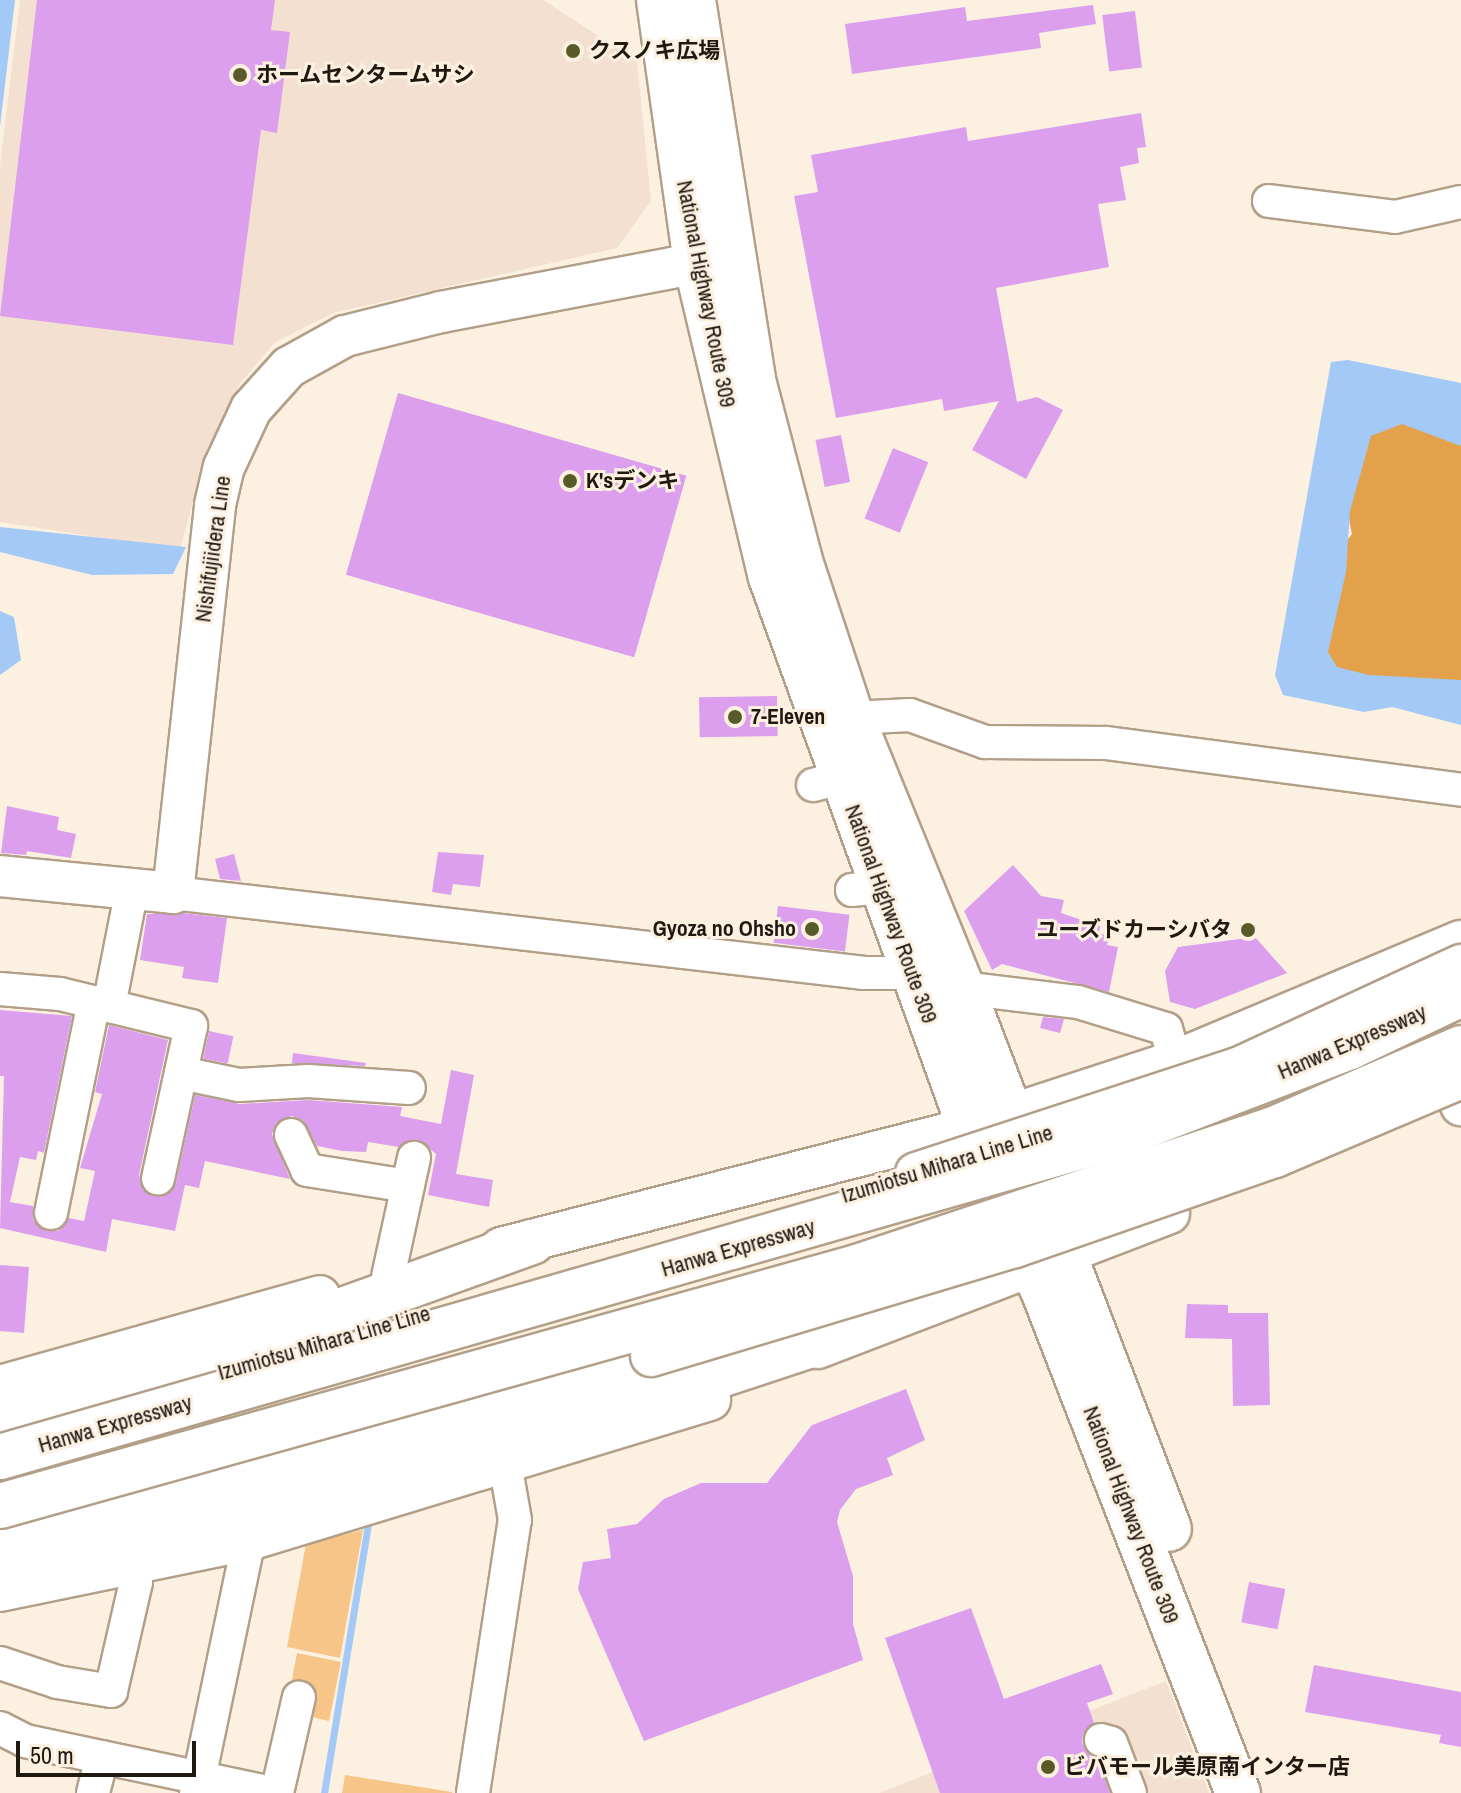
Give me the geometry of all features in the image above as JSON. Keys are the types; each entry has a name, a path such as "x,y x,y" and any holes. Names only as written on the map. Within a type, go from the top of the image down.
{"highway":[{"name":"National Highway Route 309","path":"659,0 715,260 771,577 827,782 867,888 988,1122 1049,1260 1270,1793"},
{"name":"National Highway Route 309","path":"693,0 715,260 774,471 852,718 962,988 988,1122"},
{"name":"Hanwa Expressway","path":"0,1457 1118,1136 1350,1047 1461,994"},
{"name":"Hanwa Expressway","path":"0,1506 857,1267 1274,1129 1461,1048"},
{"path":"0,1410 315,1320 532,1242"},
{"name":"National Highway Route 309","path":"1049,1260 1238,1793"},
{"path":"0,1566 655,1365 842,1319"},
{"path":"0,1566 122,1546 357,1483 675,1390 842,1319"}],"main road":[{"name":"Nishifujiidera Line","path":"173,893 215,505 224,467 251,409 289,367 345,336 441,312 715,260"},
{"path":"0,876 173,893"},
{"path":"0,1386 388,1277 988,1122 1175,1061 1461,941"},
{"name":"Izumiotsu Mihara Line Line","path":"0,1433 792,1213 1107,1114 1238,1068 1461,965"},
{"path":"1397,969 1460,1095"},
{"path":"842,1319 1049,1260 1460,1095"},
{"path":"0,1591 249,1540 709,1400 842,1319 1275,1157 1460,1095"},
{"path":"0,1543 655,1365"}],"street":[{"path":"1269,201 1395,217 1461,202"},
{"path":"852,718 910,715 985,742 1106,743 1246,759 1461,790"},
{"path":"51,1213 132,889"},
{"path":"173,893 711,947 864,973 913,973"},
{"path":"962,988 1078,1002 1166,1029 1175,1061"},
{"path":"0,989 102,1004 191,1026 158,1178"},
{"path":"181,1073 239,1085 308,1081 409,1088"},
{"path":"291,1135 307,1170 411,1172 388,1277"},
{"path":"473,1793 515,1520 505,1463"},
{"path":"198,1785 249,1540"},
{"path":"0,1663 57,1682 111,1691 136,1582 132,1566"},
{"path":"0,1728 25,1741 102,1757 198,1785 274,1793 299,1697"},
{"path":"1101,1740 1111,1743 1130,1793"},
{"path":"93,1793 102,1757"}],"shaded area":[{"path":"20,0 543,0 637,61 651,201 617,248 333,313 274,343 239,385 207,449 180,550 0,522 0,166"},
{"path":"1370,415 1461,432 1461,685 1340,678 1315,639 1333,558 1352,534 1343,491"},
{"path":"363,1530 340,1658 287,1647 306,1544"},
{"path":"297,1653 341,1662 329,1721 307,1716 289,1695"},
{"path":"1166,1681 1209,1793 879,1793"},
{"path":"345,1775 452,1792 452,1793 342,1793"}],"water":[{"path":"0,0 15,0 0,127"},
{"path":"1348,360 1461,383 1461,446 1402,424 1371,436 1350,511 1346,572 1328,652 1337,667 1369,675 1461,680 1461,725 1392,707 1364,712 1283,695 1275,675 1331,362"},
{"path":"0,527 186,547 173,574 92,575 0,552"},
{"path":"0,611 14,617 21,660 0,675"}],"building":[{"path":"37,0 275,0 271,30 290,32 277,133 261,130 233,345 0,316"},
{"path":"1093,5 1096,24 1039,33 1041,48 852,74 845,24 965,7 967,21"},
{"path":"1135,11 1142,68 1109,72 1102,15"},
{"path":"1141,113 1146,147 1137,148 1139,163 1120,167 1126,200 1098,204 1109,267 996,288 1017,402 1037,397 1063,410 1026,479 972,450 999,401 944,411 942,399 836,418 794,196 818,192 811,155 966,127 968,141"},
{"path":"398,393 686,476 634,657 346,575"},
{"path":"841,435 850,482 825,487 815,440"},
{"path":"893,448 928,462 900,533 865,518"},
{"path":"777,696 778,736 700,737 699,697"},
{"path":"7,806 59,817 57,830 76,834 71,858 27,851 26,855 1,853"},
{"path":"438,852 484,855 480,887 453,884 451,895 432,892"},
{"path":"234,854 241,881 220,879 215,859"},
{"path":"1013,865 1041,896 1064,900 1061,913 1100,926 1099,934 1109,935 1107,945 1118,947 1109,992 1002,964 992,970 964,911"},
{"path":"778,906 849,915 845,951 773,943"},
{"path":"183,913 227,918 218,983 182,978 184,967 140,960 147,914"},
{"path":"1255,937 1287,973 1195,1009 1170,1002 1165,971 1178,947"},
{"path":"0,1010 72,1016 44,1153 38,1151 36,1160 20,1157 10,1202 33,1206 33,1220 46,1231 58,1231 69,1218 84,1221 95,1171 80,1168 102,1094 95,1092 109,1025 168,1040 139,1175 145,1191 153,1196 164,1196 176,1183 195,1095 240,1104 308,1100 402,1107 400,1116 441,1124 451,1070 474,1075 456,1174 493,1180 489,1207 428,1195 436,1154 419,1140 399,1147 368,1142 366,1152 342,1151 317,1146 303,1120 292,1116 276,1123 272,1134 290,1179 205,1161 199,1188 185,1185 175,1231 112,1219 106,1252 0,1228 4,1076 0,1076"},
{"path":"1043,1017 1064,1019 1060,1033 1040,1028"},
{"path":"209,1031 233,1036 228,1064 203,1058"},
{"path":"293,1053 366,1063 365,1066 292,1063"},
{"path":"0,1265 29,1267 24,1333 0,1331"},
{"path":"1187,1304 1228,1305 1228,1313 1268,1313 1270,1405 1233,1406 1232,1339 1185,1338"},
{"path":"906,1389 925,1440 887,1458 893,1475 856,1489 840,1510 837,1522 853,1576 853,1624 863,1660 644,1741 578,1589 583,1562 611,1558 607,1529 637,1524 664,1499 701,1483 767,1483 812,1425"},
{"path":"1249,1582 1285,1589 1277,1629 1241,1622"},
{"path":"971,1608 1004,1699 1101,1664 1113,1694 1087,1703 1094,1723 1083,1734 1082,1744 1097,1758 1110,1793 940,1793 885,1638"},
{"path":"1314,1665 1461,1692 1461,1747 1439,1743 1441,1735 1305,1712"}],"waterway":[{"path":"324,1793 368,1523 363,1525"}],"place":[{"name":"クスノキ広場","path":"573,51"},
{"name":"ホームセンタームサシ","path":"240,75"},
{"name":"K'sデンキ","path":"570,481"},
{"name":"7-Eleven","path":"735,717"},
{"name":"Gyoza no Ohsho","path":"812,929"},
{"name":"ユーズドカーシバタ","path":"1248,930"},
{"name":"ビバモール美原南インター店","path":"1048,1767"}]}
